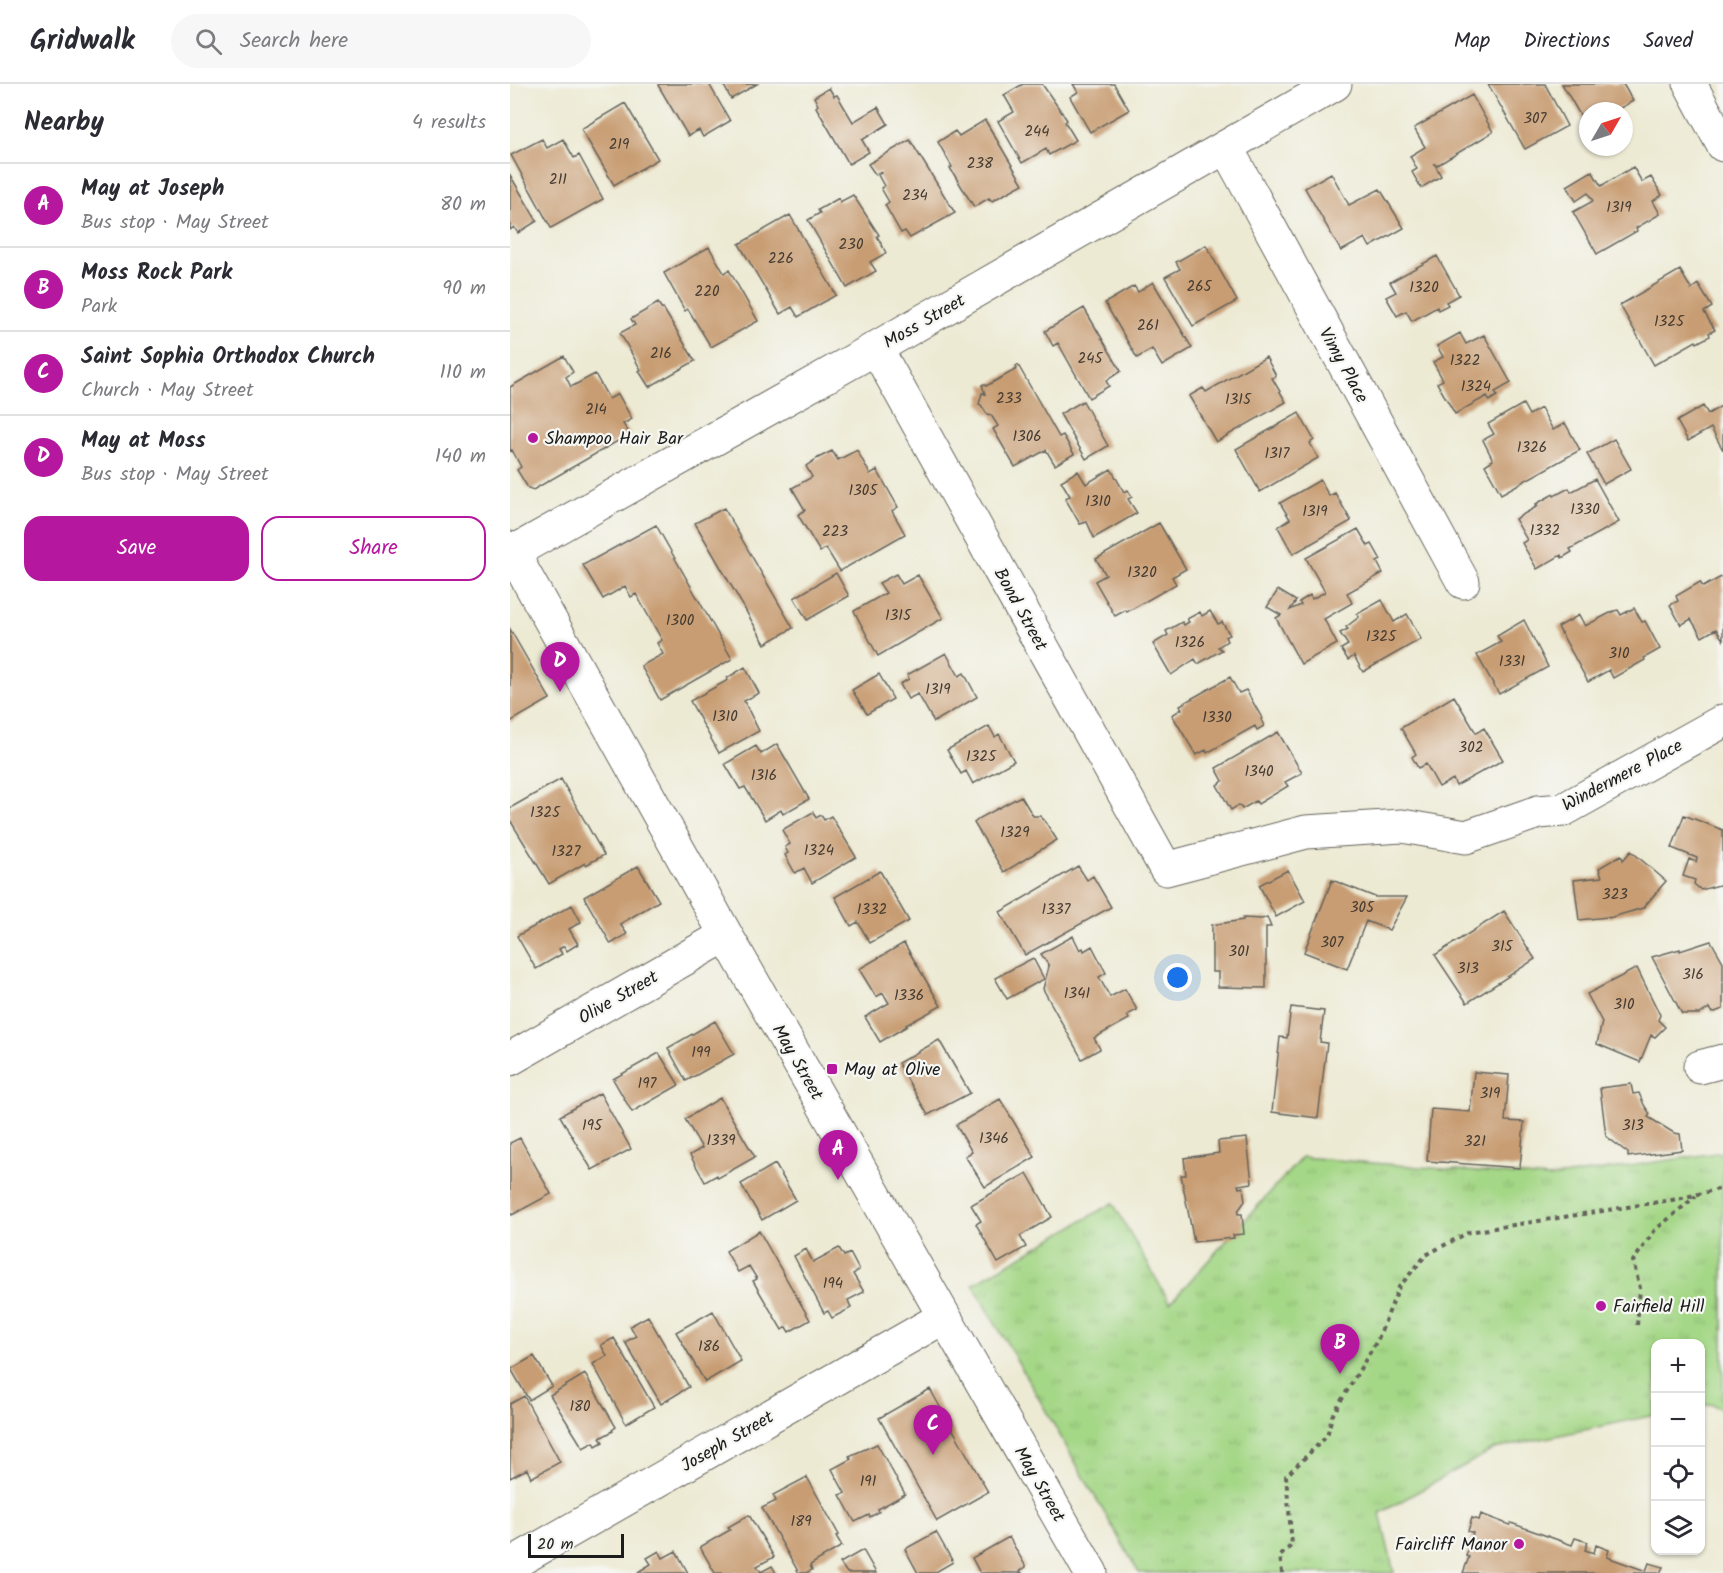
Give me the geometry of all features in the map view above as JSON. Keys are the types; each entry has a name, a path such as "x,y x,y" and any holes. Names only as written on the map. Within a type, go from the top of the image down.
{"street":[{"name":"Moss Street","path":"511,552 876,348 1335,84"},
{"path":"1690,84 1723,145"},
{"name":"Vimy Place","path":"1226,147 1463,582"},
{"name":"Bond Street","path":"876,348 1166,870"},
{"name":"May Street","path":"511,552 726,935 1091,1573"},
{"name":"Windermere Place","path":"1166,870 1306,832 1402,826 1466,837 1538,812 1563,810 1723,721"},
{"name":"Olive Street","path":"510,1059 726,935"},
{"name":"Joseph Street","path":"510,1565 944,1317"}],"path":[{"path":"1282,1573 1280,1556 1292,1545 1286,1476 1328,1436 1332,1416 1378,1339 1400,1287 1426,1255 1469,1232 1696,1196 1723,1188"},
{"path":"1637,1325 1640,1288 1634,1261 1655,1230 1696,1196"}],"green space":[{"path":"1723,1152 1723,1409 1710,1404 1705,1405 1705,1339 1651,1339 1651,1416 1494,1449 1380,1513 1394,1573 1139,1573 973,1284 1113,1203 1170,1303 1302,1157 1549,1178"}],"building":[{"path":"659,84 709,84 730,121 703,137 699,130 688,136"},
{"path":"723,84 757,84 731,99"},
{"path":"1023,84 1042,84 1067,120 1065,122 1076,140 1049,155 1046,149 1022,163 998,121 1014,112 1004,95"},
{"path":"1073,84 1114,84 1129,110 1090,132 1070,97 1078,92"},
{"path":"1488,84 1545,84 1567,126 1525,149"},
{"path":"1562,84 1623,84 1633,101 1579,102 1579,113"},
{"path":"829,88 834,96 837,95 853,122 878,107 888,124 862,140 869,152 849,164 816,107 818,105 814,97"},
{"path":"1472,95 1493,132 1436,166 1434,163 1441,176 1421,188 1412,172 1417,169 1410,156 1425,147 1414,128"},
{"path":"625,103 658,159 614,185 581,129"},
{"path":"985,120 1023,184 992,201 989,198 974,207 950,168 952,167 938,142 955,131 959,136"},
{"path":"542,139 547,148 563,139 574,158 579,155 603,199 551,228 511,155"},
{"path":"910,140 955,213 910,238 905,231 901,233 885,205 889,202 881,188 884,186 878,175 881,173 875,174 868,164"},
{"path":"1633,167 1642,182 1651,177 1662,195 1653,201 1660,214 1636,228 1637,231 1597,254 1573,212 1593,201 1588,193 1576,201 1567,186 1592,171 1601,186"},
{"path":"1331,173 1349,205 1380,189 1404,228 1370,247 1365,238 1341,251 1305,188"},
{"path":"510,175 537,221 518,233 514,227 510,230"},
{"path":"853,195 879,235 877,236 886,253 870,262 876,271 847,288 808,220 820,213 818,210 839,198 840,202"},
{"path":"790,215 836,295 798,317 792,307 780,314 739,244"},
{"path":"1206,245 1237,301 1193,326 1165,277 1180,269 1176,262"},
{"path":"709,247 724,273 729,270 758,321 711,347 688,309 685,311 664,273"},
{"path":"1437,256 1459,295 1446,302 1448,305 1438,310 1437,307 1412,321 1406,311 1397,316 1386,297 1396,292 1390,282"},
{"path":"1680,270 1691,289 1698,284 1712,307 1704,312 1715,330 1709,333 1710,336 1697,343 1696,341 1654,365 1620,305"},
{"path":"1153,282 1192,348 1162,366 1152,349 1137,358 1105,303 1134,286 1138,292"},
{"path":"658,303 695,361 649,387 620,333 635,325 631,319"},
{"path":"1084,308 1121,371 1106,381 1109,386 1089,398 1058,343 1053,346 1045,331"},
{"path":"1460,333 1466,344 1484,335 1511,383 1495,392 1497,396 1489,401 1487,396 1455,414 1437,383 1443,380 1433,362 1443,357 1437,346"},
{"path":"564,356 573,372 566,377 571,387 595,374 609,399 618,394 632,419 623,424 630,434 533,490 528,488 517,470 521,467 512,450 510,451 510,387"},
{"path":"1266,357 1276,376 1272,378 1286,402 1216,442 1189,396 1203,388 1206,392"},
{"path":"1018,365 1059,437 1063,435 1074,454 1055,465 1046,450 1015,467 993,429 998,426 991,415 987,414 979,404 982,393 985,394 982,385 986,386 1017,369"},
{"path":"1083,401 1108,446 1086,459 1060,414"},
{"path":"1523,404 1529,415 1541,408 1553,430 1565,423 1580,450 1501,494 1485,465 1493,460 1483,440 1494,434 1488,424"},
{"path":"1723,405 1723,450 1711,428 1688,441 1677,421 1703,406 1708,414"},
{"path":"1299,413 1314,440 1310,443 1318,458 1260,492 1236,449"},
{"path":"1614,439 1631,469 1604,484 1587,454"},
{"path":"857,450 870,474 877,470 898,507 892,511 905,534 840,571 826,548 820,552 798,515 805,510 792,488 812,477 806,466 818,458 832,451 838,460"},
{"path":"1111,469 1124,492 1128,490 1132,497 1128,499 1137,513 1094,538 1087,522 1080,524 1065,498 1070,496 1061,481 1078,471 1086,484"},
{"path":"1595,479 1619,522 1570,549 1572,552 1562,558 1561,555 1537,569 1522,543 1527,540 1515,519 1553,494 1554,496 1569,488 1571,492"},
{"path":"1320,480 1329,496 1335,493 1351,521 1293,554 1278,527 1290,519 1280,503"},
{"path":"724,508 793,628 765,644 695,523"},
{"path":"1159,523 1186,569 1172,577 1176,584 1127,612 1126,610 1115,616 1095,581 1106,575 1096,559"},
{"path":"656,525 732,659 660,700 641,666 663,654 657,643 662,640 636,594 631,597 625,586 603,599 583,565"},
{"path":"1358,529 1368,546 1372,544 1381,560 1377,562 1383,573 1347,593 1352,603 1324,619 1337,644 1301,664 1276,618 1281,615 1267,607 1278,590 1296,601 1290,610 1301,605 1299,602 1310,595 1312,599 1325,592 1306,558"},
{"path":"836,573 849,596 807,620 794,598"},
{"path":"896,574 902,584 918,575 943,618 878,656 854,611 886,593 879,583"},
{"path":"1723,576 1723,640 1716,629 1702,637 1691,619 1681,625 1670,605 1678,601 1676,596 1700,582 1703,587"},
{"path":"1382,600 1394,622 1407,614 1421,639 1363,672 1354,656 1348,660 1341,649 1348,645 1340,633 1348,629 1346,627 1359,617 1357,614"},
{"path":"1634,608 1642,622 1645,621 1660,649 1613,678 1609,670 1588,682 1558,627 1579,615 1585,626 1614,611 1618,610 1621,615"},
{"path":"1210,611 1218,624 1222,622 1230,635 1225,637 1227,641 1218,647 1222,650 1198,664 1195,659 1171,675 1153,644 1168,635 1166,631 1182,622 1184,625 1189,622 1187,619 1200,612 1202,616"},
{"path":"1524,620 1548,667 1499,694 1477,655 1501,642 1497,636"},
{"path":"510,629 550,699 510,722"},
{"path":"946,653 959,676 964,673 977,697 934,722 918,694 908,699 900,684 909,679 907,675"},
{"path":"745,667 759,693 744,701 759,731 719,753 690,701 728,680 727,678"},
{"path":"879,674 893,699 867,714 852,690"},
{"path":"1230,677 1239,693 1246,690 1264,726 1257,730 1255,726 1207,753 1206,750 1196,755 1172,715 1182,709 1180,705"},
{"path":"1454,696 1476,733 1484,728 1503,760 1456,786 1453,779 1439,787 1426,764 1418,768 1412,757 1416,754 1401,728"},
{"path":"989,726 995,737 999,734 1014,761 973,784 966,771 961,774 947,750"},
{"path":"1278,732 1302,773 1285,782 1288,786 1258,804 1256,801 1242,809 1239,805 1231,810 1217,785 1223,781 1216,768"},
{"path":"777,744 809,799 783,814 781,810 765,820 745,787 740,789 725,764 756,746 761,754"},
{"path":"561,779 604,855 549,884 510,820 510,808"},
{"path":"1021,796 1033,816 1040,816 1045,821 1057,840 1004,872 974,823"},
{"path":"813,812 816,818 821,815 824,820 831,816 856,857 812,883 804,868 795,873 785,855 788,853 785,847 790,844 782,830"},
{"path":"1684,815 1723,830 1723,884 1701,890 1694,884 1695,880 1683,876 1689,859 1696,862 1697,858 1672,848"},
{"path":"1631,851 1666,881 1643,908 1609,918 1579,920 1574,880 1602,877 1599,868 1621,855 1623,860"},
{"path":"638,866 659,901 620,924 627,934 611,944 584,897"},
{"path":"1078,866 1087,880 1093,876 1111,907 1025,955 1000,912"},
{"path":"1288,870 1305,901 1276,917 1259,885"},
{"path":"880,871 909,921 870,943 858,922 851,926 835,897"},
{"path":"1332,880 1375,897 1407,897 1389,930 1366,921 1347,969 1304,952"},
{"path":"572,905 581,922 569,929 578,944 567,951 564,946 559,949 562,954 536,969 517,936"},
{"path":"1504,911 1535,959 1467,1003 1435,955"},
{"path":"1267,917 1271,927 1266,927 1266,988 1218,987 1218,972 1212,972 1212,925 1243,920 1243,918"},
{"path":"1073,936 1080,950 1083,948 1084,951 1092,946 1106,973 1099,977 1110,997 1125,989 1137,1010 1127,1015 1129,1019 1094,1038 1100,1049 1082,1059 1043,989 1049,966 1041,954"},
{"path":"1711,941 1723,962 1723,1009 1712,1013 1709,1008 1700,1014 1682,1014 1652,957"},
{"path":"904,943 941,1006 880,1042 865,1017 889,1003 883,993 876,997 859,969"},
{"path":"1033,958 1044,979 1007,999 995,978"},
{"path":"1637,968 1660,1015 1658,1020 1665,1027 1655,1037 1651,1035 1640,1062 1597,1044 1602,1022 1587,994"},
{"path":"1291,1007 1324,1011 1320,1042 1327,1043 1318,1118 1272,1112 1280,1037 1287,1038"},
{"path":"715,1021 734,1054 686,1081 668,1048"},
{"path":"939,1040 970,1093 928,1115 898,1063"},
{"path":"659,1053 679,1085 632,1112 613,1079"},
{"path":"1474,1072 1509,1075 1505,1121 1524,1122 1520,1168 1427,1161 1431,1109 1470,1112"},
{"path":"1631,1084 1633,1094 1639,1093 1650,1114 1648,1117 1674,1133 1680,1134 1682,1150 1628,1157 1628,1153 1606,1136 1600,1088"},
{"path":"600,1093 631,1149 592,1170 560,1116"},
{"path":"720,1098 755,1157 718,1178 717,1175 705,1182 690,1155 702,1148 685,1119"},
{"path":"1000,1099 1035,1157 985,1187 965,1156 972,1152 956,1125"},
{"path":"520,1138 551,1194 512,1215 510,1211 510,1143"},
{"path":"1247,1138 1252,1183 1238,1185 1239,1188 1243,1187 1245,1201 1238,1211 1238,1214 1242,1214 1244,1234 1233,1235 1234,1238 1194,1242 1181,1175 1186,1175 1184,1158 1219,1153 1218,1141"},
{"path":"775,1164 796,1200 762,1220 741,1184"},
{"path":"1027,1173 1052,1217 1020,1236 1026,1247 998,1263 976,1224 981,1221 971,1205"},
{"path":"759,1231 810,1320 789,1332 786,1327 782,1330 753,1281 757,1279 749,1266 738,1272 726,1251"},
{"path":"839,1248 844,1256 850,1253 859,1270 853,1274 864,1292 848,1300 851,1308 832,1318 828,1311 824,1313 794,1256 806,1249 813,1262"},
{"path":"713,1311 741,1361 705,1382 676,1332"},
{"path":"648,1316 689,1387 661,1404 625,1342 636,1336 630,1326"},
{"path":"614,1338 654,1407 626,1424 593,1364 607,1356 601,1345"},
{"path":"534,1356 552,1386 529,1400 511,1369"},
{"path":"585,1374 616,1427 600,1438 603,1442 596,1446 594,1442 583,1448 550,1395"},
{"path":"930,1389 988,1492 937,1521 879,1418"},
{"path":"524,1396 560,1462 531,1478 527,1469 510,1478 510,1404"},
{"path":"877,1444 905,1494 878,1509 879,1512 855,1522 840,1495 845,1493 832,1469 851,1459 849,1456"},
{"path":"807,1477 839,1535 836,1536 842,1546 810,1565 812,1570 799,1573 762,1508 776,1501 773,1495"},
{"name":"Faircliff Manor","path":"1481,1514 1572,1545 1575,1538 1588,1542 1585,1550 1594,1553 1596,1545 1609,1550 1607,1557 1646,1571 1649,1563 1663,1567 1660,1573 1463,1573 1469,1557 1466,1556 1473,1533 1468,1531 1472,1518 1479,1520"},
{"path":"749,1515 774,1557 757,1566 761,1572 772,1566 776,1573 715,1573 700,1547 730,1530 728,1527"},
{"path":"936,1532 953,1562 934,1573 918,1573 905,1549"},
{"path":"1009,1537 1026,1567 1020,1571 1022,1573 980,1573 972,1558"},
{"path":"863,1550 876,1573 847,1573 840,1563"},
{"path":"659,1551 663,1558 676,1551 688,1573 639,1573 651,1564 647,1558"}],"place":[{"name":"Shampoo Hair Bar","path":"533,438"},
{"name":"May at Moss","path":"560,692"},
{"name":"May at Olive","path":"832,1069"},
{"name":"May at Joseph","path":"838,1180"},
{"name":"Fairfield Hill","path":"1601,1306"},
{"name":"Moss Rock Park","path":"1340,1374"},
{"name":"Saint Sophia Orthodox Church","path":"933,1455"},
{"name":"Faircliff Manor","path":"1519,1544"}]}
